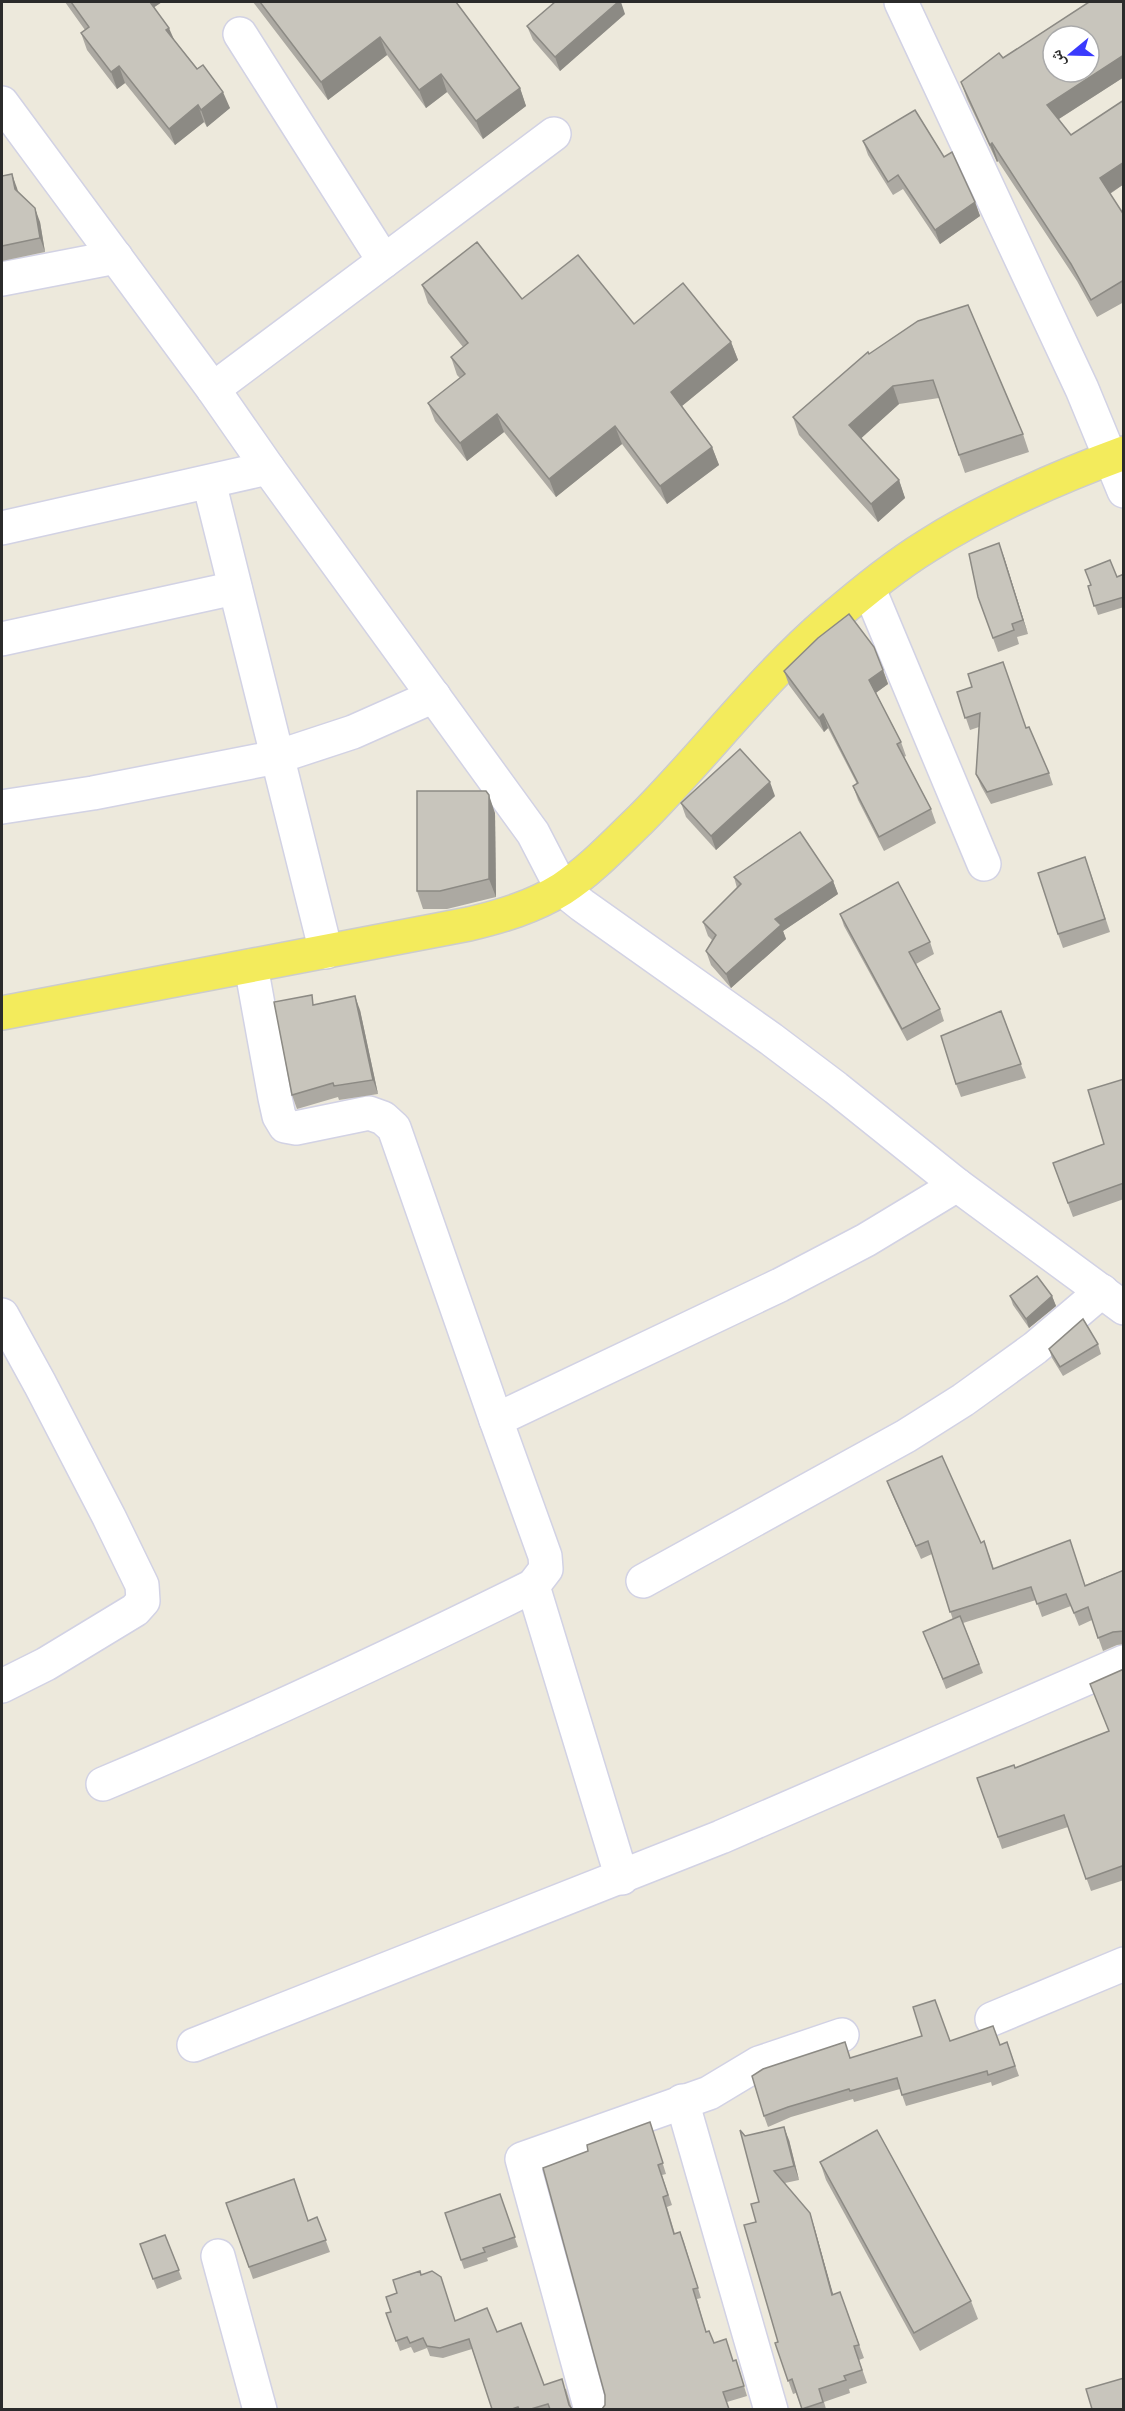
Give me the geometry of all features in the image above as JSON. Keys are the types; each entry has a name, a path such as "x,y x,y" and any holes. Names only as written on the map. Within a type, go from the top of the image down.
{"main road":[{"path":"2,1013 497,918 525,908 562,889 594,864 651,809 790,657 830,620 869,589 927,546 957,528 1117,455"}],"street":[{"path":"901,2 1082,389 1117,455 1124,491"},
{"path":"240,34 384,261"},
{"path":"2,103 213,389 533,833 562,889 836,1088 957,1185 1113,1300 1035,1348 954,1406 906,1436 643,1581"},
{"path":"213,389 555,134"},
{"path":"2,279 116,257"},
{"path":"2,528 268,468"},
{"path":"209,482 326,952"},
{"path":"2,639 235,588"},
{"path":"869,589 984,864"},
{"path":"2,807 93,793 277,757 354,732 434,696"},
{"path":"103,1784 220,1735 354,1674 533,1586 546,1569 545,1556 513,1472 394,1128 383,1118 369,1113 296,1128 285,1126 279,1116 275,1098 251,966"},
{"path":"496,1420 780,1285 866,1240 957,1185"},
{"path":"2,1315 109,1517 142,1585 143,1601 135,1610 46,1664 2,1686"},
{"path":"533,1586 622,1878"},
{"path":"194,2045 622,1878 883,1768 1124,1662"},
{"path":"992,2019 1124,1964"},
{"path":"591,2409 522,2159 709,2093 759,2063 842,2035"},
{"path":"682,2101 771,2409"},
{"path":"218,2256 260,2409"}],"building":[{"path":"71,2 150,2 169,28 166,30 197,69 203,65 223,92 201,110 198,105 169,129 119,66 111,72 81,33 89,27"},
{"path":"260,2 456,2 520,88 476,121 441,74 419,90 380,37 321,82"},
{"path":"555,2 618,2 555,57 527,26"},
{"path":"1089,2 1124,2 1124,55 1101,70 1101,24 1055,24"},
{"path":"1041,33 1041,84 1079,84 1047,105 1071,135 1124,100 1124,162 1100,178 1124,215 1124,280 1091,300 1071,264 992,143 990,145 961,82 999,53 1003,58"},
{"path":"915,110 944,157 952,152 975,202 935,230 898,175 888,182 863,141"},
{"path":"12,174 15,189 35,208 40,238 2,246 2,176"},
{"path":"477,242 522,299 578,255 634,324 683,283 731,342 671,392 712,447 660,486 615,426 549,479 497,414 460,443 428,403 465,374 451,357 468,343 422,285"},
{"path":"968,305 1023,434 959,455 933,380 893,386 849,425 899,480 871,504 793,417 868,352 869,354 918,321"},
{"path":"999,543 1023,620 1012,624 1014,630 993,638 978,597 969,554"},
{"path":"1110,560 1117,577 1124,574 1124,597 1094,606 1088,586 1091,585 1085,570"},
{"path":"849,614 874,647 883,670 869,680 901,742 897,744 931,809 879,837 853,786 858,783 823,714 819,718 784,671 818,638"},
{"path":"1003,662 1026,728 1029,727 1049,773 987,792 976,774 980,713 965,718 957,692 972,687 968,674"},
{"path":"740,749 770,782 711,836 681,803"},
{"path":"417,791 486,791 489,795 489,879 440,891 417,891"},
{"path":"800,832 833,881 775,919 781,925 726,974 706,951 716,935 703,922 741,884 734,877"},
{"path":"1085,857 1105,919 1058,934 1038,873"},
{"path":"898,882 930,942 909,952 940,1009 902,1029 840,914"},
{"path":"312,995 313,1005 355,996 373,1080 334,1086 333,1083 292,1095 274,1002"},
{"path":"1001,1011 1021,1064 956,1084 941,1036"},
{"path":"1124,1079 1124,1183 1068,1203 1053,1163 1104,1144 1088,1090"},
{"path":"1037,1276 1052,1296 1026,1319 1010,1296"},
{"path":"1083,1319 1098,1344 1060,1367 1049,1349"},
{"path":"942,1456 981,1543 984,1541 993,1569 1070,1540 1085,1586 1124,1570 1124,1631 1113,1632 1098,1638 1088,1607 1074,1613 1066,1594 1037,1604 1031,1587 950,1612 928,1541 916,1546 887,1481"},
{"path":"960,1616 979,1664 943,1679 923,1632"},
{"path":"1124,1669 1124,1870 1122,1866 1086,1879 1064,1815 998,1837 977,1778 1014,1765 1015,1768 1109,1731 1090,1684"},
{"path":"935,2000 950,2041 993,2026 1000,2045 1007,2042 1015,2066 988,2075 987,2071 902,2095 897,2078 850,2091 849,2089 764,2116 752,2076 763,2069 845,2042 850,2058 922,2036 913,2007"},
{"path":"650,2122 663,2163 658,2165 668,2195 663,2197 674,2234 680,2232 698,2288 693,2289 706,2332 709,2331 714,2343 726,2339 733,2361 736,2360 744,2386 723,2392 729,2409 602,2409 605,2405 605,2395 543,2168 588,2151 587,2145"},
{"path":"784,2127 794,2166 774,2171 810,2213 832,2295 840,2292 859,2345 854,2346 862,2370 844,2376 846,2380 819,2389 823,2402 802,2409 792,2379 788,2381 775,2343 778,2342 744,2225 756,2222 751,2204 759,2202 740,2130 745,2136"},
{"path":"877,2130 971,2301 914,2333 820,2162"},
{"path":"294,2179 308,2221 317,2217 326,2240 249,2267 226,2203"},
{"path":"500,2194 515,2237 483,2248 485,2252 461,2260 445,2213"},
{"path":"165,2235 179,2270 153,2279 140,2244"},
{"path":"420,2271 421,2275 432,2271 441,2277 455,2321 487,2308 497,2332 521,2323 544,2385 562,2379 572,2409 550,2409 548,2404 531,2409 519,2409 518,2407 492,2409 469,2339 440,2348 427,2346 423,2338 410,2343 407,2337 396,2341 386,2313 391,2312 386,2297 397,2293 393,2280"},
{"path":"1124,2378 1124,2409 1092,2409 1086,2389"}]}
